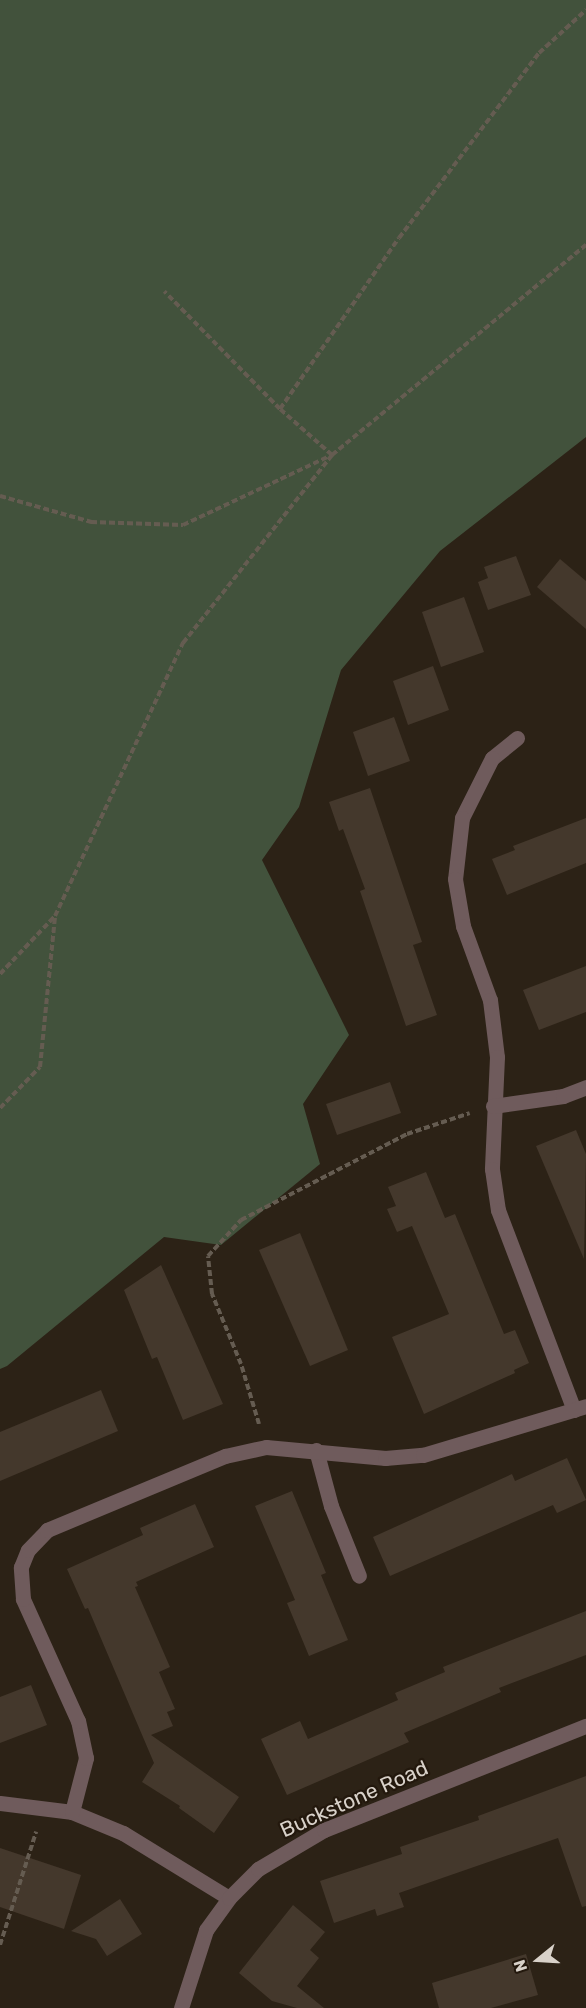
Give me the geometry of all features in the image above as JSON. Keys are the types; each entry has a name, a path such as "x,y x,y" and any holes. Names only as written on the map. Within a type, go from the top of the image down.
{"street":[{"path":"72,1812 86,1758 78,1721 23,1599 21,1567 28,1550 47,1530 225,1456 266,1447 386,1458 423,1455 580,1408 498,1210 492,1169 497,1056 490,1000 463,926 455,879 462,818 492,758 517,738"},
{"path":"493,1106 563,1096 586,1087"},
{"path":"316,1450 331,1506 359,1576"},
{"name":"Buckstone Road","path":"181,2008 206,1930 229,1898 258,1869 324,1830 586,1726"},
{"path":"0,1803 72,1812 123,1833 229,1898"}],"path":[{"path":"280,408 399,238 539,53 586,10"},
{"path":"0,974 55,916 183,643 332,455 586,245"},
{"path":"164,291 280,408 332,455"},
{"path":"0,496 91,522 183,525 332,455"},
{"path":"0,1108 40,1067 55,916"},
{"path":"266,1447 241,1364 212,1294 208,1256 241,1220 407,1134 493,1106"},
{"path":"0,1945 44,1808"}],"green space":[{"path":"0,0 586,0 586,437 440,551 341,670 299,807 262,860 349,1035 303,1104 320,1164 221,1245 164,1237 7,1366 0,1369"}],"building":[{"path":"516,556 531,595 488,610 478,582 488,578 484,567"},
{"path":"560,559 586,581 586,629 537,587"},
{"path":"464,597 484,652 441,667 422,612"},
{"path":"433,666 449,710 408,725 393,681"},
{"path":"394,717 410,761 368,776 353,732"},
{"path":"370,788 422,942 413,945 437,1015 406,1026 360,891 365,889 343,829 339,831 329,802"},
{"path":"586,818 586,863 507,895 492,859 515,850 513,846"},
{"path":"586,966 586,1012 539,1030 523,990"},
{"path":"390,1082 401,1113 337,1135 326,1104"},
{"path":"576,1130 586,1154 584,1259 536,1146"},
{"path":"426,1172 445,1218 455,1214 504,1334 515,1330 529,1363 514,1370 515,1373 424,1414 392,1337 449,1314 412,1226 397,1232 387,1209 396,1206 388,1187"},
{"path":"300,1233 348,1350 310,1366 259,1250"},
{"path":"161,1265 223,1404 183,1420 157,1357 152,1359 124,1290"},
{"path":"101,1390 118,1431 0,1481 0,1432"},
{"path":"567,1458 586,1500 557,1513 553,1505 390,1576 373,1537 512,1474 515,1481"},
{"path":"292,1491 326,1573 321,1575 348,1640 309,1656 287,1603 295,1600 255,1506"},
{"path":"195,1504 214,1547 136,1582 138,1586 135,1587 170,1667 159,1672 175,1709 167,1712 173,1726 151,1735 239,1797 214,1833 179,1808 180,1806 142,1782 154,1763 88,1608 85,1609 67,1569 143,1535 140,1528"},
{"path":"586,1611 586,1655 499,1688 501,1692 404,1733 409,1742 287,1795 261,1739 300,1721 308,1739 398,1700 395,1693 445,1672 443,1667"},
{"path":"31,1685 47,1725 0,1743 0,1697"},
{"path":"586,1776 586,1906 582,1907 558,1838 399,1893 404,1907 377,1916 375,1909 334,1923 320,1881 402,1854 400,1847 479,1820 478,1816"},
{"path":"0,1848 81,1875 64,1929 0,1907"},
{"path":"120,1899 142,1934 107,1956 96,1939 71,1931"},
{"path":"293,1905 325,1932 310,1950 319,1958 297,1986 324,2008 297,2008 272,2001 239,1973"},
{"path":"526,1954 538,1995 491,2008 439,2008 432,1983"}]}
